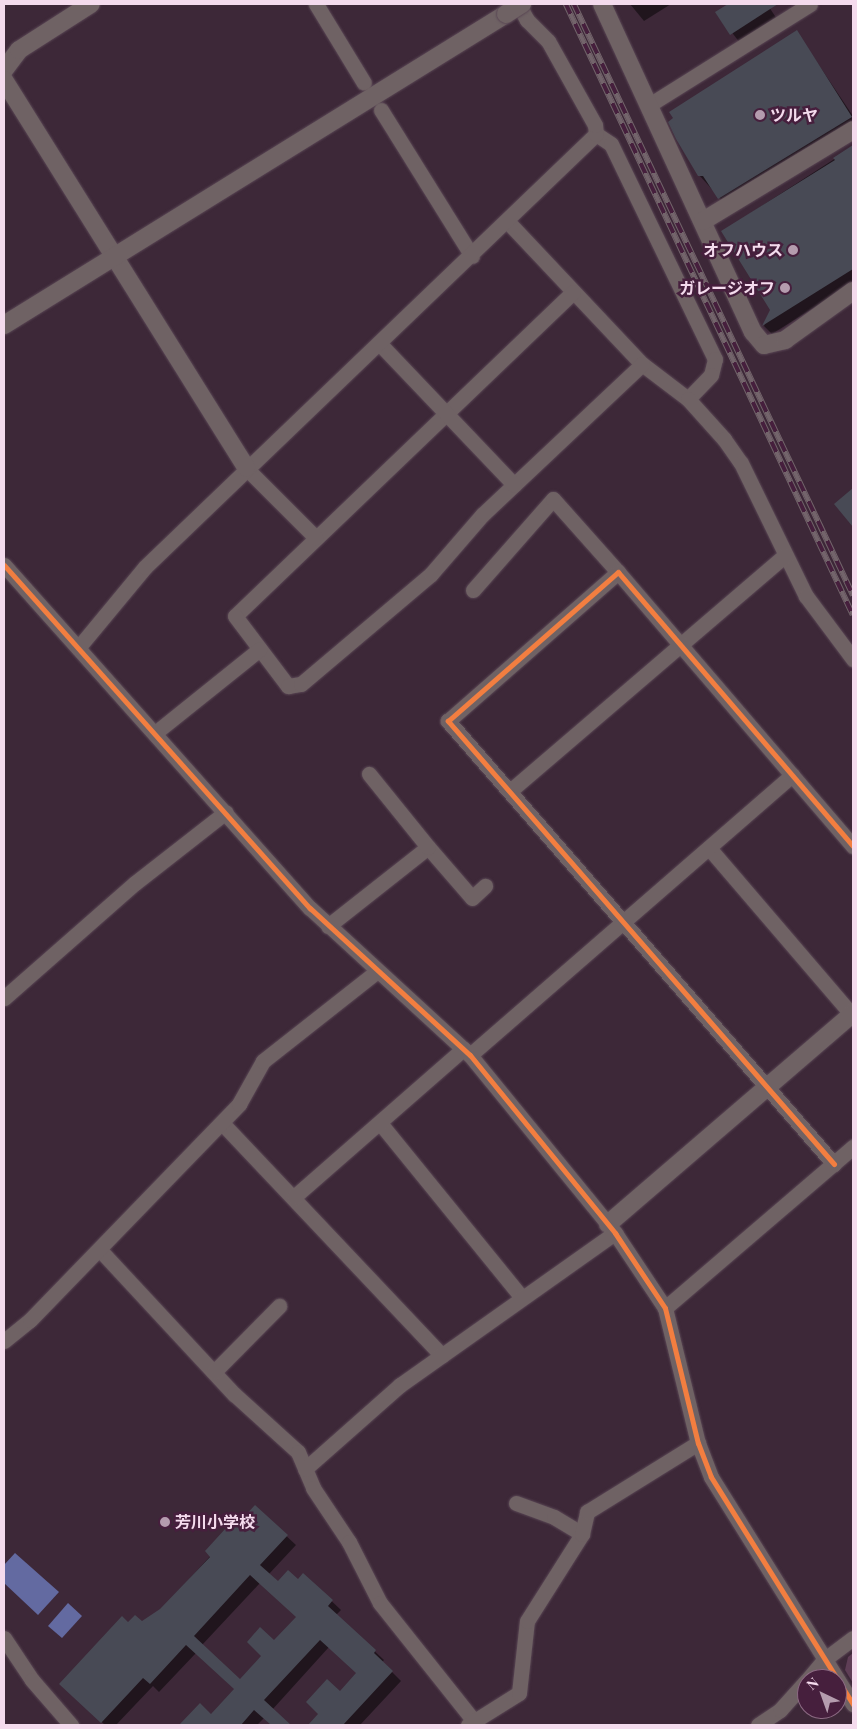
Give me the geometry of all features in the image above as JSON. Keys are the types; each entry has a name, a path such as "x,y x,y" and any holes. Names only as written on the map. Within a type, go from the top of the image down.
{"street":[{"path":"4,70 19,50 91,4"},
{"path":"316,4 364,83"},
{"path":"4,325 112,256 522,4"},
{"path":"602,4 753,332 764,345 785,340 853,291"},
{"path":"649,104 786,10 810,4"},
{"path":"512,9 527,20 548,41 595,125 596,134 611,144 715,359 711,375 688,399"},
{"path":"4,80 112,256 246,468 315,537"},
{"path":"381,110 472,256"},
{"path":"703,221 853,130"},
{"path":"78,648 145,567 246,468 508,222 596,134"},
{"path":"508,222 642,364 688,399 741,463 806,596 853,659"},
{"path":"573,292 315,537 235,616 288,686 301,684 431,574 514,485 642,364"},
{"path":"379,343 514,485"},
{"path":"473,590 553,499 853,846"},
{"path":"510,791 785,555"},
{"path":"4,565 328,926 376,972 467,1052 612,1228 665,1308 698,1443 711,1477 853,1704"},
{"path":"618,572 448,721 624,920 834,1164"},
{"path":"155,732 260,649"},
{"path":"369,774 428,848 472,898 485,886"},
{"path":"294,1197 709,848 792,775"},
{"path":"4,998 134,883 226,812"},
{"path":"328,926 428,848"},
{"path":"305,1469 400,1385 522,1298 612,1228 768,1086 852,1014 709,848"},
{"path":"4,1341 30,1320 100,1250 240,1104 262,1062 376,972"},
{"path":"222,1123 294,1197 442,1356"},
{"path":"380,1123 522,1298"},
{"path":"665,1308 853,1147"},
{"path":"100,1250 214,1372 298,1452 314,1488 349,1542 380,1603 471,1723 519,1693 528,1621 582,1534 586,1512 698,1443"},
{"path":"214,1372 279,1306"},
{"path":"516,1503 554,1517 582,1534"},
{"path":"4,1638 32,1680 71,1725"},
{"path":"816,1669 825,1659 853,1638"},
{"path":"758,1725 780,1710 797,1690"}],"shaded area":[{"path":"853,1653 853,1683 847,1673 847,1669 845,1669 848,1657"}],"water":[{"path":"15,1553 59,1592 38,1615 4,1583 4,1565"},
{"path":"68,1603 82,1616 62,1638 48,1626"}],"building":[{"path":"728,4 778,4 730,35 715,12"},
{"name":"ツルヤ","path":"797,30 852,117 718,199 703,176 698,176 676,139 668,122 673,118 669,112"},
{"name":"オフハウス","path":"853,145 853,269 762,326 770,310 721,231 835,160 833,158"},
{"path":"853,488 853,527 834,504"},
{"path":"255,1505 288,1535 260,1565 278,1581 288,1570 298,1579 303,1573 333,1600 328,1606 376,1650 374,1653 393,1671 343,1725 308,1725 318,1714 306,1702 327,1679 340,1691 356,1673 320,1640 264,1700 291,1725 271,1725 254,1710 241,1725 179,1725 200,1703 211,1714 234,1689 186,1645 150,1684 143,1678 101,1723 59,1684 122,1616 128,1622 135,1615 142,1621 160,1609 210,1557 205,1551 236,1517 242,1519","holes":["250,1575 296,1617 274,1640 260,1627 247,1642 261,1656 240,1679 194,1636"]}],"railway":[{"path":"566,4 853,615"},
{"path":"574,4 853,595"}],"cycle path":[{"path":"4,565 310,908 470,1055 615,1233 665,1308 698,1443 711,1477 853,1704"},
{"path":"834,1164 448,721 618,572 853,846"}],"place":[{"name":"ツルヤ","path":"760,115"},
{"name":"オフハウス","path":"793,250"},
{"name":"ガレージオフ","path":"785,288"},
{"name":"芳川小学校","path":"165,1522"}]}
